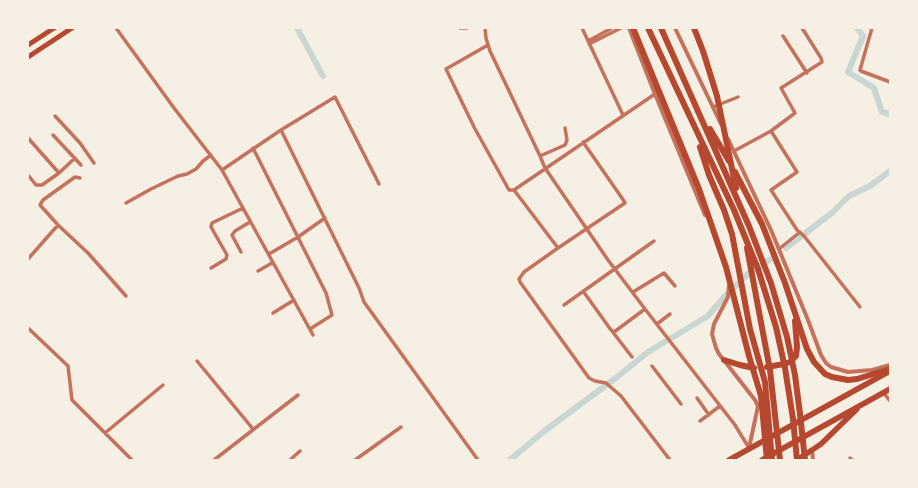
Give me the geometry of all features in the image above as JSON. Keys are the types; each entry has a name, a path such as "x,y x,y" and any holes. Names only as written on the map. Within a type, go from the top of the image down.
{"highway":[{"path":"632,28 699,189 726,267 761,396 767,460"},
{"path":"648,28 734,210 758,269 776,327 788,384 797,460"},
{"path":"661,28 741,206 765,264 786,337 798,394 805,460"},
{"path":"694,28 711,76 726,140 770,370 780,460"},
{"path":"696,105 762,224 786,283 810,356 819,369 832,377 848,380 863,378 890,370"},
{"path":"696,130 709,175 727,217 735,247 750,329 765,382 772,460"},
{"path":"724,360 752,368 780,365 790,362 797,353 795,312"}],"main road":[{"path":"28,45 54,28"},
{"path":"28,57 72,28"},
{"path":"729,460 890,370"},
{"path":"762,460 890,388"},
{"path":"797,460 821,444 863,403"}],"street":[{"path":"116,28 174,108 222,170 269,254 272,263 314,335"},
{"path":"460,28 466,28"},
{"path":"485,28 488,45 545,168 615,269 735,425 749,448"},
{"path":"582,28 623,116"},
{"path":"588,43 612,28"},
{"path":"588,43 621,28"},
{"path":"629,28 722,254 729,285 729,293 713,329 716,348 758,406 749,448"},
{"path":"675,28 779,249 821,355 826,363 835,369 848,372 872,370 890,365"},
{"path":"734,151 771,131 795,113 781,88 807,73 822,62 802,28"},
{"path":"872,28 860,70 890,82"},
{"path":"783,36 807,73"},
{"path":"488,45 446,69 474,127 507,189 511,191 655,94"},
{"path":"222,170 253,148 335,97 379,184"},
{"path":"713,107 738,97"},
{"path":"55,116 80,143 94,163"},
{"path":"540,156 565,145 567,140 565,128"},
{"path":"281,130 359,288 364,302 478,460"},
{"path":"771,131 797,172 772,190 802,234 860,307"},
{"path":"53,135 82,165"},
{"path":"28,138 59,172"},
{"path":"583,142 625,202 624,205 558,248 520,276 519,279 589,378 606,383 621,396 670,460"},
{"path":"253,148 326,293 332,313 330,317 310,329"},
{"path":"126,203 158,186 196,169 211,155"},
{"path":"28,175 36,185 39,185 59,172 75,158"},
{"path":"80,178 75,177 40,203 40,206 88,253 126,296"},
{"path":"514,190 558,248"},
{"path":"211,268 226,259 227,256 211,227 212,223 243,208"},
{"path":"269,254 298,237 325,218"},
{"path":"241,252 232,235 235,230 250,222"},
{"path":"28,259 58,225"},
{"path":"779,249 802,234"},
{"path":"564,305 654,241"},
{"path":"258,271 272,263"},
{"path":"633,292 664,273 675,286"},
{"path":"583,291 632,358"},
{"path":"273,313 294,300"},
{"path":"611,330 614,332 616,331 645,309"},
{"path":"657,324 670,314"},
{"path":"28,328 68,366 72,400 104,434 132,460"},
{"path":"197,361 253,429"},
{"path":"652,366 681,404"},
{"path":"104,434 163,385"},
{"path":"883,392 890,401"},
{"path":"214,460 298,395"},
{"path":"697,398 709,415"},
{"path":"700,421 720,406"},
{"path":"355,460 401,427"},
{"path":"812,450 813,460"},
{"path":"290,460 300,451"}],"waterway":[{"path":"297,28 323,76"},
{"path":"857,28 863,36 848,72 874,88 882,112 890,114"},
{"path":"786,248 833,212 849,196 870,186 890,171"},
{"path":"510,460 543,432 648,352 708,316 725,296 749,273 771,259"}]}
